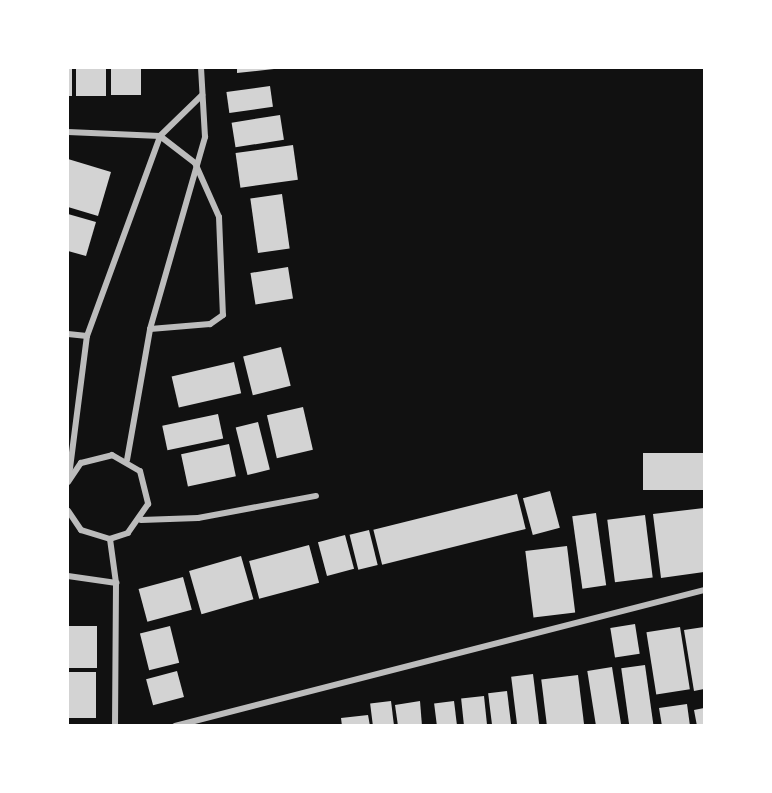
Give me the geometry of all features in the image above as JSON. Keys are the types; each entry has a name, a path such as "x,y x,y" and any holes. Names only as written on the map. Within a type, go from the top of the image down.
{"street":[{"path":"68,511 69,518 94,537 110,539 128,533 141,520 148,487 128,460 150,329 195,163 205,137 201,68"},
{"path":"68,479 87,336 160,136 202,95"},
{"path":"68,132 160,136 195,163 219,218 223,315 210,324 150,329"},
{"path":"68,334 87,336"},
{"path":"68,479 95,456 128,460"},
{"path":"141,520 198,518 316,496"},
{"path":"110,539 116,583 115,726"},
{"path":"68,576 116,583"},
{"path":"175,726 705,590"}],"building":[{"path":"68,68 72,68 72,96 68,96"},
{"path":"76,68 106,68 106,96 76,96"},
{"path":"111,68 141,68 141,95 111,95"},
{"path":"237,68 274,68 274,69 237,73"},
{"path":"270,86 273,107 229,113 226,92"},
{"path":"280,115 284,140 236,147 232,123"},
{"path":"293,145 298,180 240,188 236,153"},
{"path":"68,159 111,172 98,216 68,207"},
{"path":"282,194 290,248 258,253 250,198"},
{"path":"68,214 96,222 86,256 68,251"},
{"path":"288,267 293,299 255,305 250,273"},
{"path":"281,347 291,386 253,395 243,356"},
{"path":"234,362 241,393 179,408 172,376"},
{"path":"303,407 313,450 277,458 267,415"},
{"path":"218,414 223,438 167,450 162,426"},
{"path":"258,422 270,470 248,475 236,428"},
{"path":"229,444 236,476 188,486 181,454"},
{"path":"643,453 704,453 704,490 643,490"},
{"path":"550,491 560,528 533,535 523,498"},
{"path":"517,494 526,529 382,565 373,530"},
{"path":"704,508 704,572 661,578 653,514"},
{"path":"596,513 606,585 582,589 572,516"},
{"path":"645,515 653,578 615,582 607,520"},
{"path":"369,530 378,565 358,570 350,535"},
{"path":"345,535 354,569 327,576 318,542"},
{"path":"309,545 319,583 259,599 249,561"},
{"path":"567,546 575,613 533,618 525,551"},
{"path":"241,556 253,599 201,614 189,571"},
{"path":"183,577 192,610 147,622 139,589"},
{"path":"635,624 640,654 615,658 610,628"},
{"path":"68,626 97,626 97,668 68,668"},
{"path":"170,626 179,663 149,670 140,633"},
{"path":"680,627 690,689 656,695 646,632"},
{"path":"704,627 704,689 694,691 684,630"},
{"path":"645,665 654,726 629,726 621,668"},
{"path":"612,667 621,726 596,726 587,671"},
{"path":"177,671 184,697 153,705 146,679"},
{"path":"68,672 96,672 96,718 68,718"},
{"path":"533,674 539,726 517,726 511,677"},
{"path":"578,675 584,726 547,726 541,680"},
{"path":"507,691 511,726 492,726 488,693"},
{"path":"484,696 487,726 464,726 461,698"},
{"path":"391,701 394,726 373,726 370,704"},
{"path":"420,701 422,726 398,726 395,705"},
{"path":"454,701 457,726 437,726 434,703"},
{"path":"687,704 690,726 662,726 659,708"},
{"path":"704,708 704,726 697,726 694,710"},
{"path":"368,715 370,726 342,726 341,718"}]}
